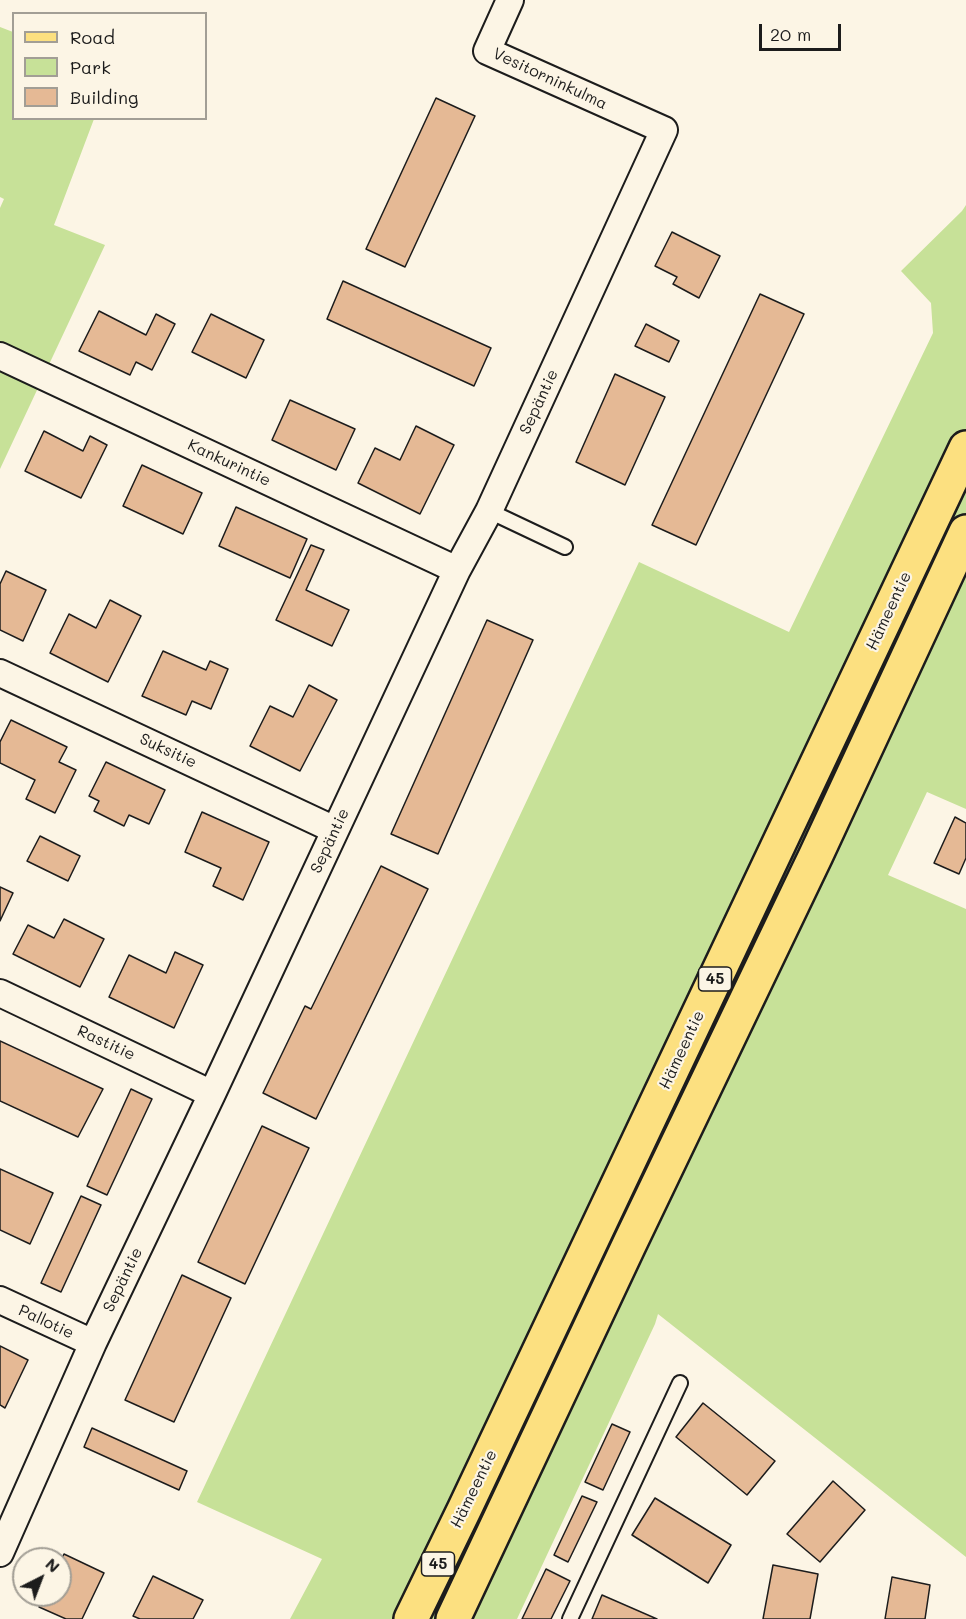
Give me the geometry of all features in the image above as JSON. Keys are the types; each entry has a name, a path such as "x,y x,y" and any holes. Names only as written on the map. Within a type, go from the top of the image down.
{"main road":[{"name":"Hämeentie","path":"411,1619 966,448"},
{"name":"45","path":"453,1619 816,855 966,532"}],"street":[{"name":"Vesitorninkulma","path":"510,0 487,51 664,130"},
{"name":"Sepäntie","path":"0,1553 93,1343 457,570 489,511 664,130"},
{"name":"Kankurintie","path":"0,356 457,570"},
{"name":"Suksitie","path":"0,673 335,830"},
{"name":"Rastitie","path":"0,993 212,1094"},
{"name":"Pallotie","path":"0,1300 93,1343"}],"lane":[{"path":"489,511 565,547"},
{"path":"570,1619 680,1383"}],"green space":[{"path":"0,27 12,32 12,120 94,120 54,225 105,245 0,469 0,208 4,199 0,197"},
{"path":"966,205 966,809 927,792 888,875 966,909 966,1557 658,1314 517,1619 290,1619 322,1559 197,1502 639,562 789,632 933,333 931,303 901,271"}],"building":[{"path":"436,98 475,116 405,267 366,249"},
{"path":"672,232 720,256 699,298 673,284 677,277 655,266"},
{"path":"343,281 491,348 474,386 327,319"},
{"path":"760,294 804,314 696,545 652,525"},
{"path":"99,311 146,335 156,314 175,324 152,370 136,362 130,375 79,351"},
{"path":"211,314 264,340 246,378 192,352"},
{"path":"646,324 679,341 669,362 635,346"},
{"path":"615,374 665,397 625,485 576,462"},
{"path":"290,400 355,429 336,470 272,440"},
{"path":"416,426 454,445 420,514 358,483 375,448 400,460"},
{"path":"44,431 83,451 90,436 107,445 81,498 25,471"},
{"path":"142,465 202,493 183,534 123,506"},
{"path":"236,507 307,539 290,578 219,546"},
{"path":"311,545 324,550 306,590 349,610 332,646 276,620"},
{"path":"6,571 46,590 23,641 0,630 0,584"},
{"path":"110,600 141,616 108,682 50,653 69,614 96,628"},
{"path":"487,620 533,640 438,854 391,834"},
{"path":"163,651 206,670 210,661 228,669 211,709 192,701 186,715 142,696"},
{"path":"309,685 337,700 300,771 250,746 270,706 293,717"},
{"path":"11,720 67,747 59,762 76,770 55,813 26,799 35,780 0,763 0,742"},
{"path":"106,762 165,790 149,824 129,815 124,826 94,811 99,801 89,796"},
{"path":"202,812 269,842 243,900 213,886 221,868 185,852"},
{"path":"955,817 966,823 966,858 959,874 934,863"},
{"path":"40,836 80,856 68,881 27,861"},
{"path":"381,866 428,889 316,1119 263,1093 305,1006 311,1009"},
{"path":"0,887 13,893 0,921"},
{"path":"64,919 104,939 80,987 13,954 28,925 54,938"},
{"path":"175,952 203,965 174,1028 109,997 129,955 166,973"},
{"path":"0,1041 103,1089 78,1137 0,1101"},
{"path":"131,1089 152,1099 107,1195 87,1186"},
{"path":"262,1126 309,1148 245,1284 198,1262"},
{"path":"0,1169 53,1193 30,1244 0,1230"},
{"path":"81,1196 101,1205 61,1292 41,1283"},
{"path":"182,1275 231,1298 174,1422 125,1400"},
{"path":"0,1346 28,1360 5,1408 0,1405"},
{"path":"703,1403 775,1461 747,1495 676,1437"},
{"path":"612,1424 630,1432 603,1490 585,1482"},
{"path":"92,1428 187,1471 179,1490 84,1447"},
{"path":"833,1481 865,1510 820,1562 787,1534"},
{"path":"582,1496 597,1502 568,1562 554,1555"},
{"path":"655,1498 731,1545 708,1583 632,1535"},
{"path":"72,1558 104,1573 82,1619 66,1619 39,1607 72,1607"},
{"path":"773,1565 818,1574 810,1619 763,1619"},
{"path":"546,1569 570,1581 551,1619 522,1619"},
{"path":"153,1576 203,1600 193,1619 140,1619 133,1616"},
{"path":"892,1577 930,1585 925,1619 885,1619"},
{"path":"602,1595 657,1619 592,1619"}]}
